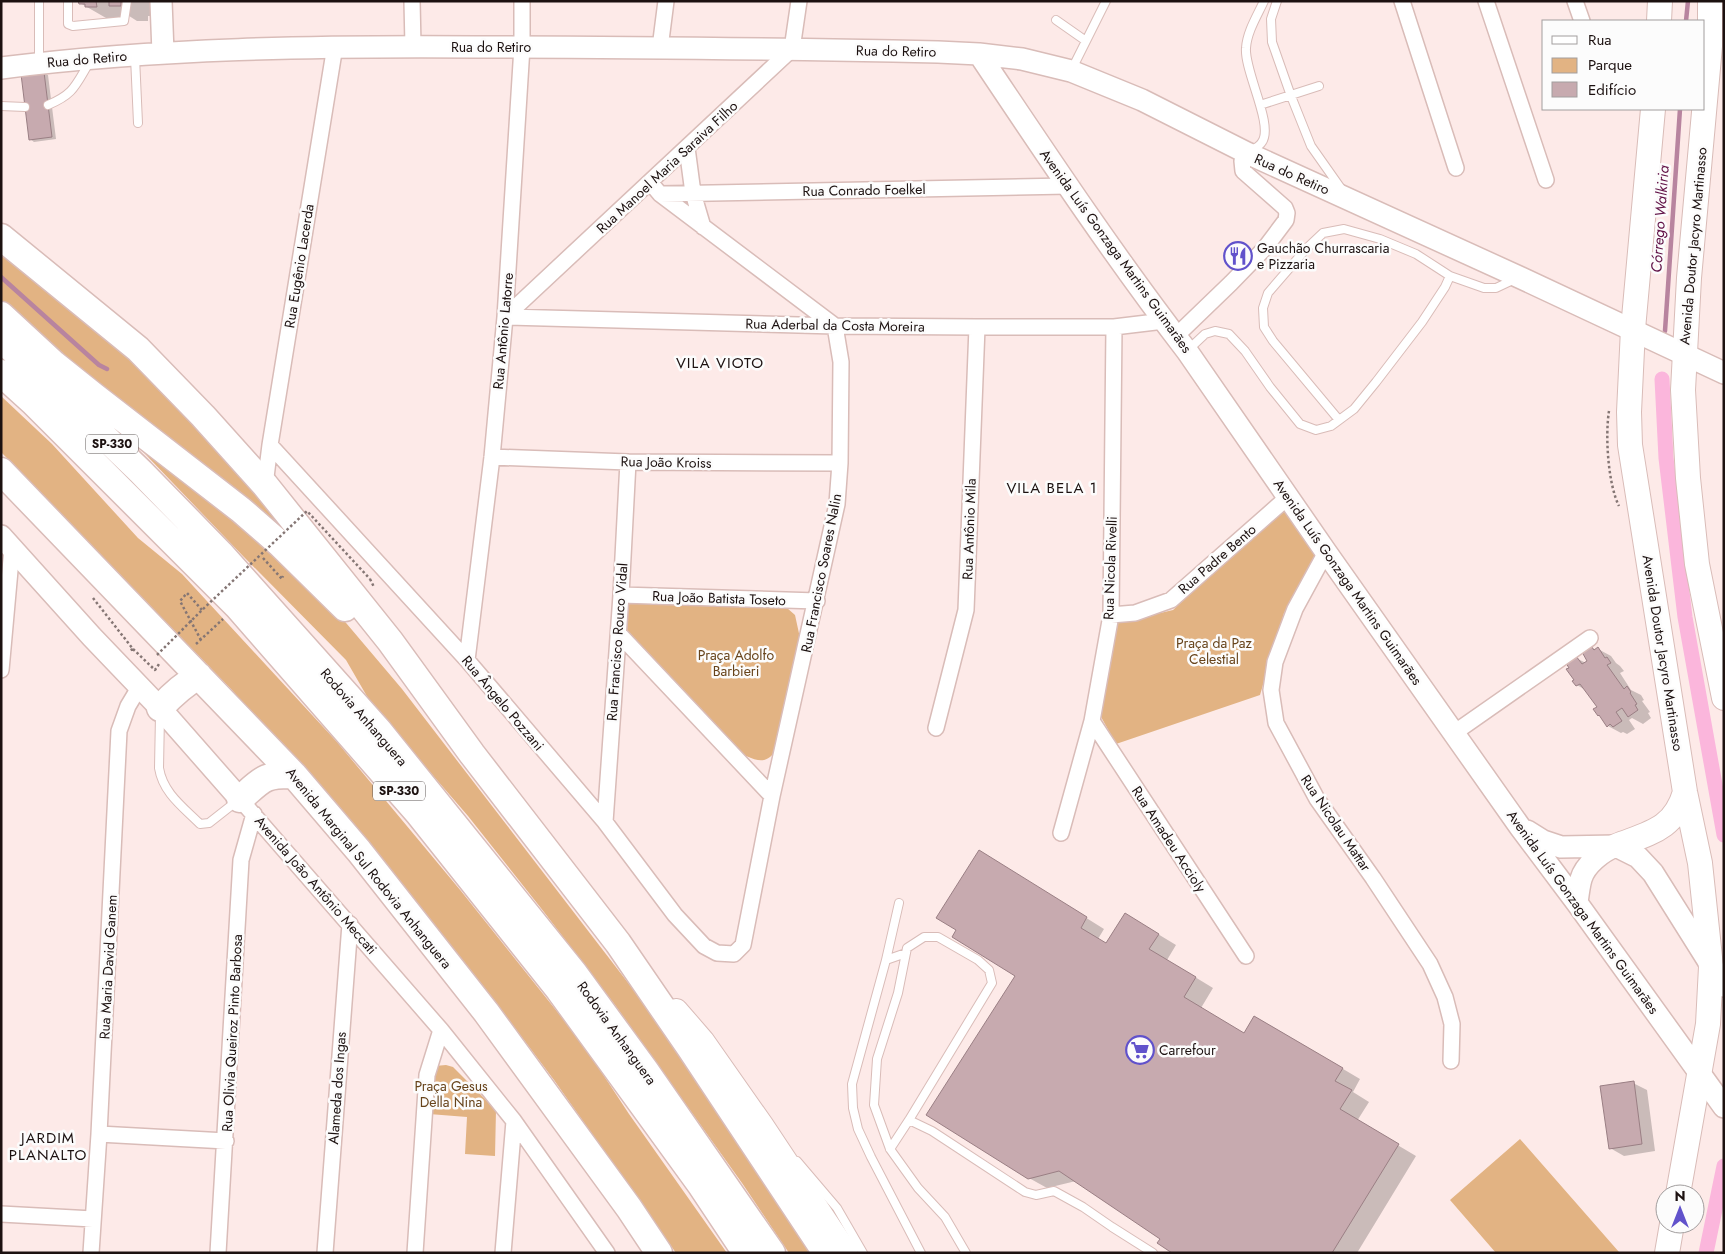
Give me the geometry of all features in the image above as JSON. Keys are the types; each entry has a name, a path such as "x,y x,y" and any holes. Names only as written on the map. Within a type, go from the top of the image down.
{"highway":[{"path":"1,237 138,349 203,416 265,485 390,641 472,754 618,943 826,1253"},
{"path":"1,315 61,369 241,510 280,544 362,625 472,754"},
{"name":"Rodovia Anhanguera","path":"1,339 134,465 220,553 379,731 574,973 656,1086 772,1253"},
{"name":"Rodovia Anhanguera","path":"1,373 47,416 237,606 418,813 559,990 677,1152 746,1253"},
{"name":"Avenida Marginal Sul Rodovia Anhanguera","path":"1,471 294,775 359,851 486,1012 630,1208 660,1253"},
{"path":"160,708 172,694 200,676"},
{"path":"247,806 264,779 270,776 294,775"}],"main road":[{"path":"161,1 162,53"},
{"path":"1659,20 1660,1"},
{"name":"Avenida Doutor Jacyro Martinasso","path":"1705,88 1710,46 1710,1"},
{"name":"Rua do Retiro","path":"1,68 162,53 335,46 792,49 978,54 1022,59 1071,71 1142,100 1247,154 1520,277 1724,373"},
{"name":"Avenida Luís Gonzaga Martins Guimarães","path":"978,54 1068,186 1176,336 1520,827 1724,1107"},
{"name":"Avenida Doutor Jacyro Martinasso","path":"1653,110 1638,332 1629,412 1630,445 1685,792 1700,863 1718,976 1680,1184"},
{"name":"Avenida Doutor Jacyro Martinasso","path":"1703,110 1689,278 1680,351 1688,478 1698,564 1724,698"},
{"name":"Avenida João Antônio Meccati","path":"7,542 92,637 140,686 247,806"},
{"path":"1577,903 1582,876 1601,854 1608,849 1666,825 1681,805 1685,792"},
{"path":"1520,827 1543,841 1560,847 1616,846 1638,857 1653,873 1718,976"},
{"path":"618,943 702,1040 846,1253"},
{"path":"1667,1253 1670,1234"}],"street":[{"path":"412,1 413,46"},
{"name":"Rua Antônio Latorre","path":"467,660 492,457 505,317 522,47 522,1"},
{"path":"660,48 666,1"},
{"path":"792,49 799,1"},
{"path":"1402,1 1456,168"},
{"path":"1486,1 1546,180"},
{"path":"1575,1 1582,20"},
{"name":"Rua Eugênio Lacerda","path":"265,485 335,46"},
{"name":"Rua Manoel Maria Saraiva Filho","path":"505,317 655,188 687,148 792,49"},
{"path":"687,148 692,193 703,226"},
{"path":"1176,336 1259,255 1286,220 1287,213 1285,208 1242,171 1242,161 1247,154"},
{"name":"Rua Conrado Foelkel","path":"655,188 692,193 1068,186"},
{"path":"655,188 835,326"},
{"name":"Rua Aderbal da Costa Moreira","path":"505,317 835,326 1114,327 1176,336"},
{"name":"Rua Francisco Soares Nalin","path":"734,954 743,945 772,796 817,601 837,504 840,463 841,362 835,326"},
{"name":"Rua Antônio Mila","path":"936,728 966,610 977,327"},
{"name":"Rua Nicola Rivelli","path":"1061,833 1092,721 1111,615 1114,327"},
{"name":"Rua Ângelo Pozzani","path":"270,445 467,660 604,822 675,915 704,946 717,954 734,954"},
{"name":"Rua João Kroiss","path":"492,457 628,462 840,463"},
{"name":"Rua Francisco Rouco Vidal","path":"604,822 619,634 628,462"},
{"name":"Rua Padre Bento","path":"1111,615 1135,613 1171,600 1288,497"},
{"path":"1,670 7,542"},
{"name":"Rua Nicolau Mattar","path":"1326,552 1295,609 1275,662 1271,690 1276,723 1317,799 1373,878 1430,964 1445,997 1452,1024 1451,1061"},
{"name":"Rua João Batista Toseto","path":"621,595 817,601"},
{"path":"619,634 772,796"},
{"path":"1454,733 1590,638"},
{"name":"Rua Maria David Ganem","path":"91,1253 100,1134 119,731 128,706 140,686"},
{"name":"Rua Amadeu Accioly","path":"1092,721 1246,956"},
{"name":"Avenida João Antônio Meccati","path":"247,806 441,1030 514,1121 607,1253"},
{"name":"Rua Olivia Queiroz Pinto Barbosa","path":"218,1253 241,860 247,806"},
{"name":"Alameda dos Ingas","path":"325,1253 350,924"},
{"path":"415,1253 427,1075 441,1030"},
{"path":"503,1253 514,1121"},
{"path":"100,1134 226,1141"},
{"path":"1,1214 93,1219"},
{"path":"590,1253 592,1233"}],"lane":[{"path":"38,1 39,63"},
{"path":"68,1 68,24 73,26 124,21 127,1"},
{"path":"1071,71 1106,1"},
{"path":"1247,154 1262,143 1265,136 1260,105 1246,58 1246,47 1250,32 1264,1"},
{"path":"1277,1 1271,19 1272,42 1291,96 1311,146 1349,200"},
{"path":"1056,20 1086,41"},
{"path":"135,55 138,123"},
{"path":"48,105 63,98 72,91 91,59"},
{"path":"1260,105 1319,86"},
{"path":"1,106 25,107"},
{"path":"1339,420 1273,341 1264,327 1263,308 1268,293 1306,249 1323,233 1344,229 1380,239 1416,254 1450,276 1484,288 1496,288 1520,277"},
{"path":"1176,336 1205,334 1215,331 1229,334 1245,351 1270,388 1300,424 1316,430 1331,426 1354,409 1422,322 1450,276"},
{"path":"160,708 160,777 176,801 200,824 205,825 247,806"},
{"path":"899,903 886,960 852,1084 853,1108 858,1129 871,1157 921,1253"},
{"path":"890,1149 992,983 989,970 978,960 938,937 924,938 907,948 898,993 877,1059 874,1105 890,1149 918,1188 945,1217 966,1253"},
{"path":"886,960 906,954"},
{"path":"909,1120 932,1131 1025,1192 1036,1195 1054,1191 1083,1207 1112,1228 1153,1253"},
{"path":"761,1125 802,1167 837,1208 863,1253"}],"path":[{"path":"1610,404 1606,427 1613,494 1621,509"},
{"path":"157,655 307,511 370,579"},
{"path":"201,640 180,601 188,593 202,610"}],"green space":[{"path":"1,246 20,260 168,393 290,533 286,535 1,305"},
{"path":"1,396 52,444 138,538 182,574 337,742 461,891 583,1044 629,1114 727,1253 676,1253 554,1080 503,1012 344,822 231,689 1,452"},
{"path":"125,433 198,486 330,604 402,689 659,1023 813,1253 789,1253 742,1183 615,1005 468,816 372,705 346,660"},
{"name":"Praça da Paz Celestial","path":"1286,505 1317,555 1284,613 1260,695 1116,744 1100,715 1118,623 1173,610"},
{"name":"Praça Adolfo Barbieri","path":"624,603 780,605 795,615 800,638 778,748 768,759 756,760 746,756 622,633"},
{"name":"Praça Gesus Della Nina","path":"446,1065 453,1067 496,1110 495,1156 465,1154 467,1117 429,1114 435,1066"},
{"path":"1520,1139 1619,1252 1496,1253 1450,1200"}],"building":[{"path":"78,1 96,1 97,7 85,7 85,4 79,4"},
{"path":"109,1 126,1 121,2 121,6 109,6"},
{"path":"44,72 52,137 29,140 21,74"},
{"path":"1591,646 1594,650 1598,647 1605,658 1607,657 1611,663 1607,665 1624,689 1627,686 1637,704 1635,705 1638,710 1628,717 1622,708 1616,712 1622,721 1613,727 1610,724 1607,727 1598,716 1593,709 1597,707 1580,684 1576,686 1566,669 1569,668 1566,663 1576,656 1582,664 1587,661 1582,652"},
{"name":"Carrefour","path":"979,850 1087,917 1081,928 1106,943 1125,913 1159,934 1149,949 1196,977 1184,997 1244,1033 1254,1016 1343,1068 1335,1081 1352,1090 1340,1109 1399,1144 1332,1253 1172,1253 1157,1243 1160,1239 1059,1171 1028,1179 926,1115 1015,976 952,937 956,930 936,918"},
{"path":"1634,1081 1642,1144 1609,1149 1600,1086"}],"waterway":[{"name":"Córrego Walkiria","path":"1686,20 1688,1"},
{"name":"Córrego Walkiria","path":"1665,331 1680,110"},
{"path":"1,277 99,365 107,369"},
{"path":"1662,379 1666,458 1685,617 1724,835"},
{"path":"1706,1253 1724,1166"}],"place":[{"name":"Gauchão Churrascaria e Pizzaria","path":"1238,256"},
{"name":"Carrefour","path":"1140,1050"}],"district":[{"name":"VILA VIOTO","path":"720,363"},
{"name":"VILA BELA 1","path":"1052,488"},
{"name":"JARDIM PLANALTO","path":"48,1146"}]}
